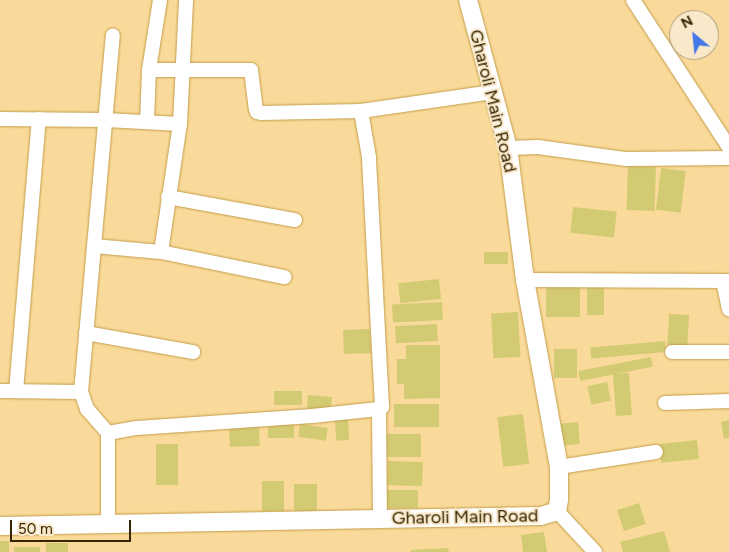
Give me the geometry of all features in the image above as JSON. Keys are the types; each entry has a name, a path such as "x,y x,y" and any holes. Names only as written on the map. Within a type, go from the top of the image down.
{"street":[{"path":"147,122 149,70 160,0"},
{"path":"161,252 180,124 186,0"},
{"name":"Gharoli Main Road","path":"0,526 540,516 557,511 559,467 525,280 508,148 468,0"},
{"path":"632,0 729,147"},
{"path":"108,524 108,433 87,409 81,392 113,35"},
{"path":"149,70 251,70 257,112 361,111 493,92"},
{"path":"361,111 369,157 383,403 379,410 380,519"},
{"path":"0,119 106,120 180,124"},
{"path":"16,392 39,119"},
{"path":"508,148 538,146 626,159 729,158"},
{"path":"168,197 294,220"},
{"path":"94,246 161,252 284,277"},
{"path":"525,280 726,281 729,310"},
{"path":"86,333 193,352"},
{"path":"672,352 729,352"},
{"path":"0,391 81,392"},
{"path":"665,403 729,401"},
{"path":"108,433 137,428 379,410"},
{"path":"559,467 656,452"},
{"path":"557,511 595,552"}],"building":[{"path":"628,166 656,167 654,211 626,210"},
{"path":"661,168 686,171 681,213 656,210"},
{"path":"573,207 617,212 614,237 570,233"},
{"path":"484,252 508,252 508,264 484,264"},
{"path":"439,279 441,299 400,303 398,283"},
{"path":"587,284 604,284 604,315 587,315"},
{"path":"546,287 580,287 580,317 546,317"},
{"path":"442,302 443,320 393,323 392,305"},
{"path":"518,312 520,357 493,358 491,313"},
{"path":"669,314 689,315 687,346 667,345"},
{"path":"437,324 438,341 396,343 395,326"},
{"path":"370,329 371,353 344,354 343,330"},
{"path":"665,341 666,352 591,358 590,348"},
{"path":"406,345 440,345 440,398 404,399 404,384 397,384 397,359 406,359"},
{"path":"554,349 577,349 577,378 554,378"},
{"path":"651,357 653,367 580,381 578,371"},
{"path":"629,373 632,415 616,416 613,374"},
{"path":"607,382 611,401 591,405 587,386"},
{"path":"274,391 302,391 302,405 274,405"},
{"path":"308,395 332,397 331,411 307,409"},
{"path":"394,404 439,404 439,427 394,427"},
{"path":"523,414 529,464 503,467 497,417"},
{"path":"348,419 349,440 336,441 335,420"},
{"path":"729,420 729,438 724,439 721,422"},
{"path":"268,422 294,422 294,438 268,438"},
{"path":"578,422 580,444 557,446 555,424"},
{"path":"259,423 260,446 230,447 229,424"},
{"path":"300,424 328,428 326,441 298,437"},
{"path":"386,434 421,434 421,457 386,457"},
{"path":"697,440 699,459 661,463 659,444"},
{"path":"156,444 178,444 178,485 156,485"},
{"path":"388,461 423,462 422,486 387,485"},
{"path":"262,481 284,481 284,511 262,511"},
{"path":"294,484 317,484 317,512 294,512"},
{"path":"387,490 418,490 418,508 387,508"},
{"path":"639,503 646,524 624,531 617,510"},
{"path":"664,531 670,552 623,552 620,542"},
{"path":"544,532 547,552 523,552 521,535"},
{"path":"0,541 9,541 9,552 0,552"},
{"path":"46,543 68,543 68,552 46,552"},
{"path":"14,547 40,547 40,552 14,552"},
{"path":"448,548 449,552 411,552 411,550"}]}
